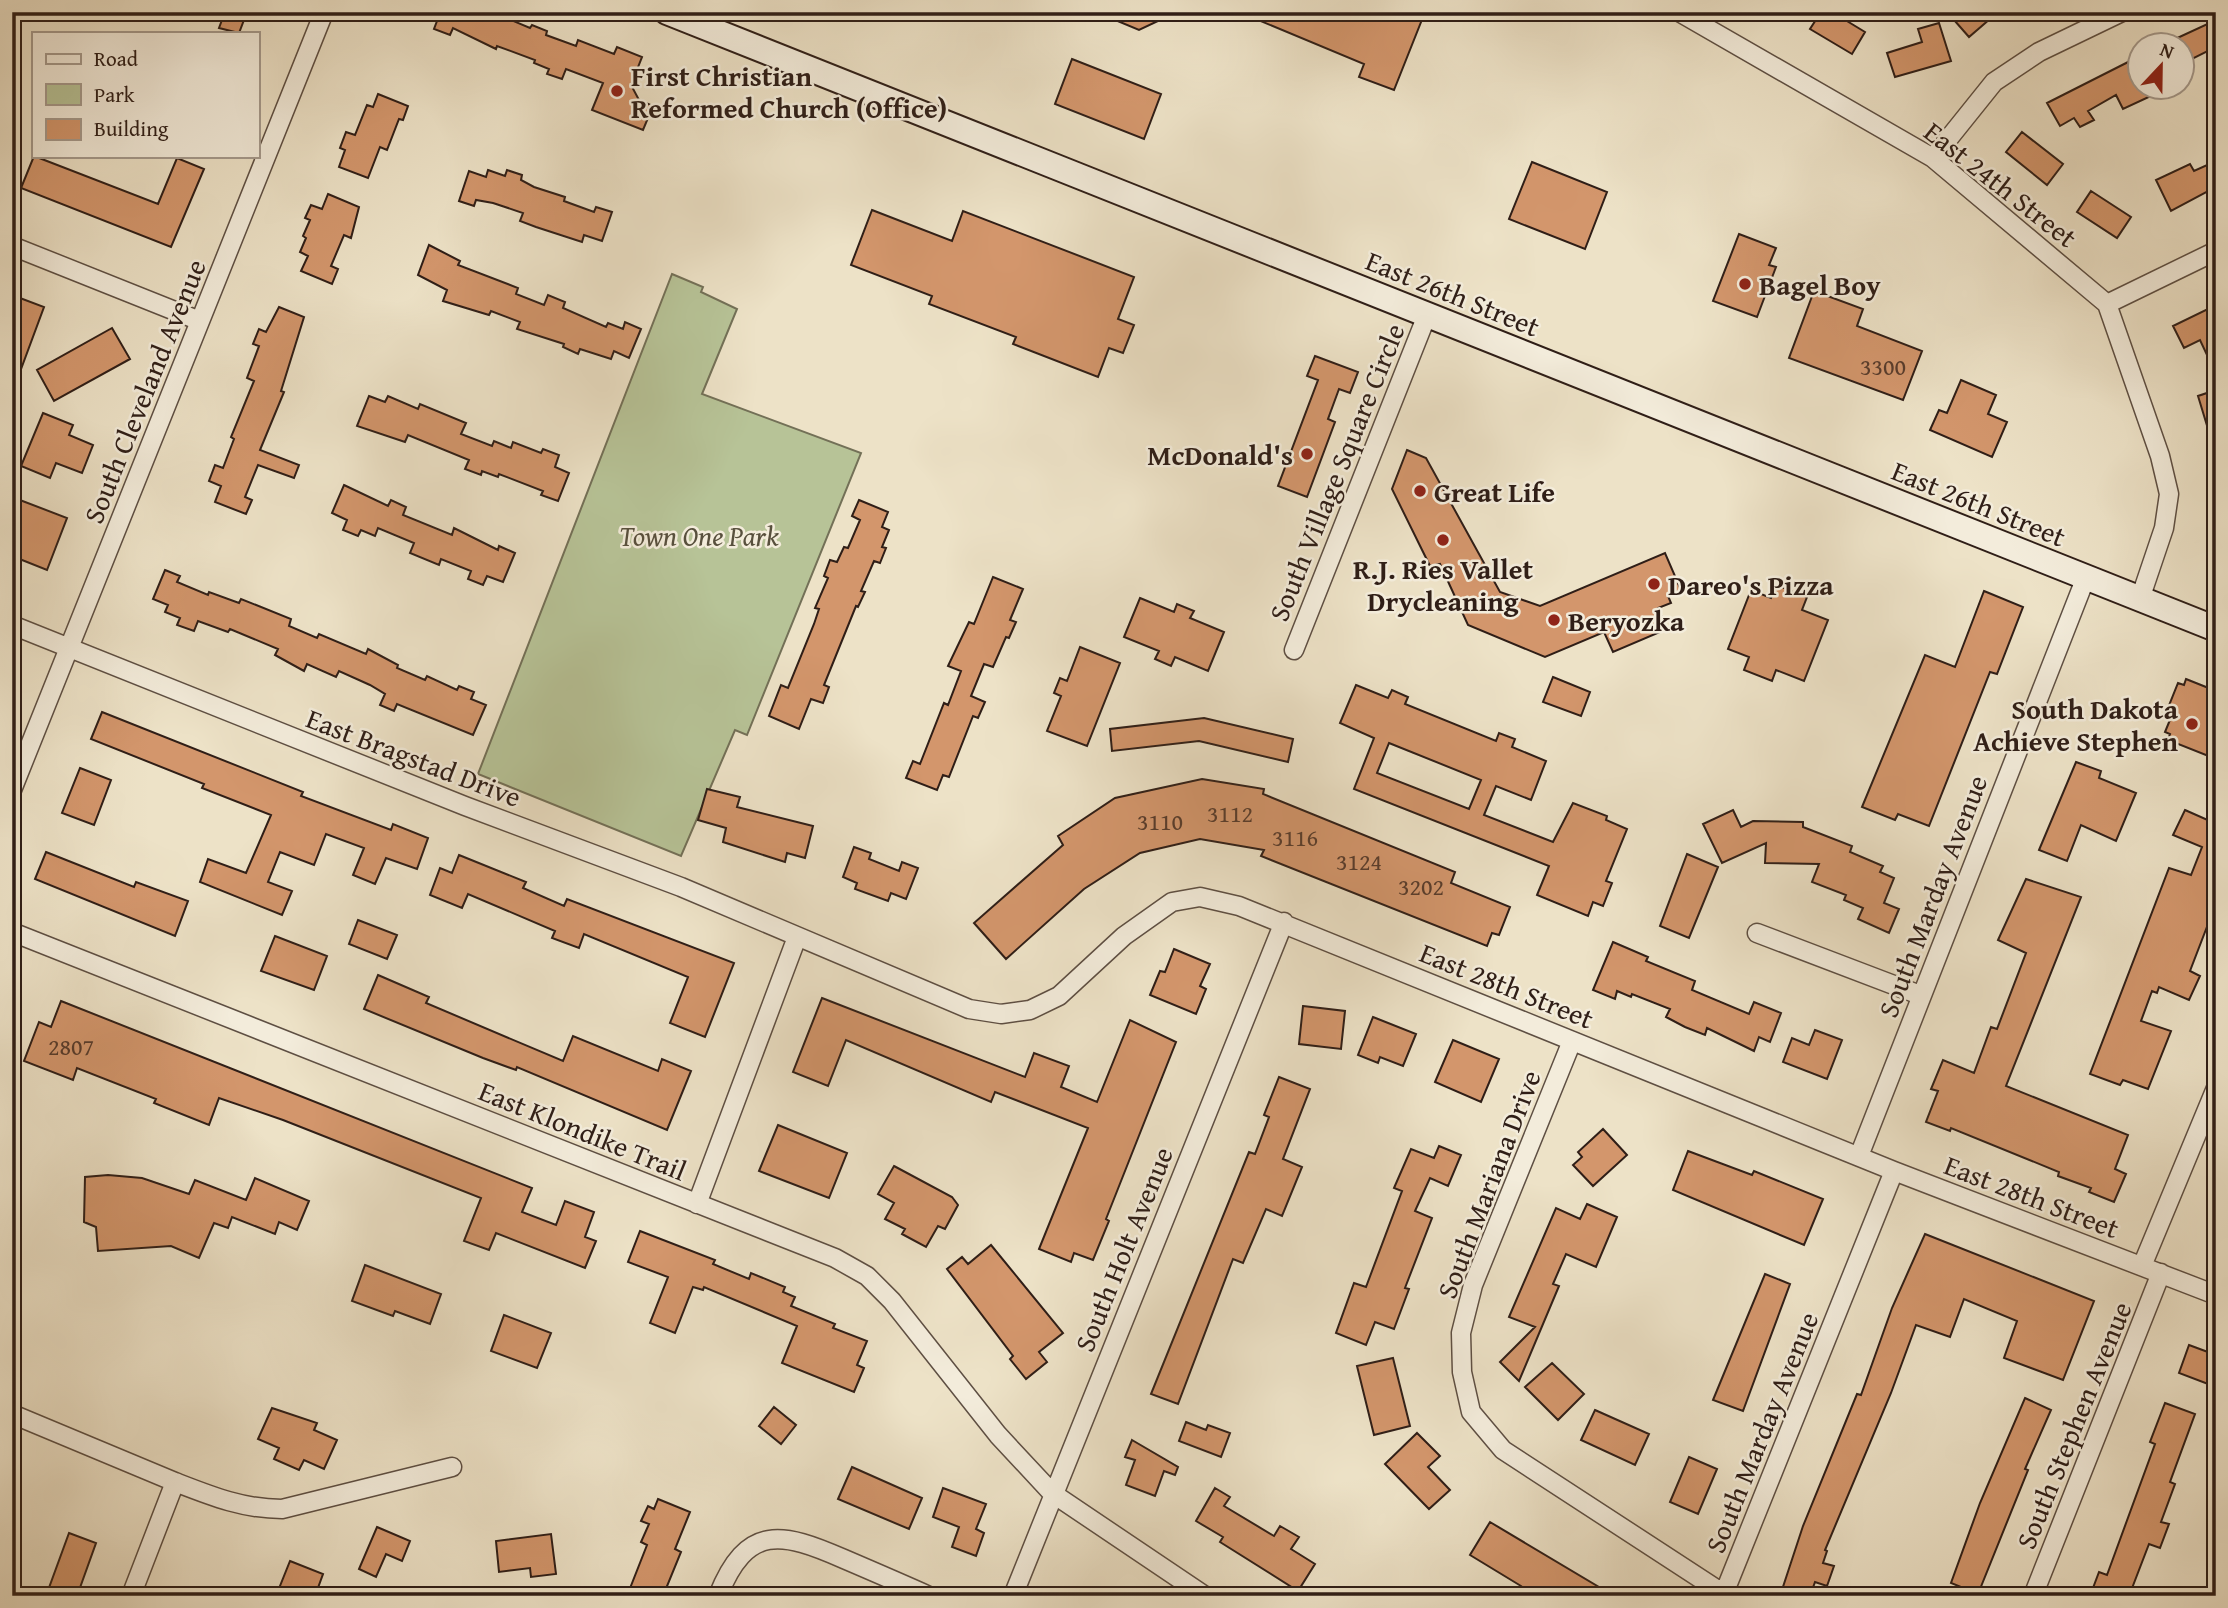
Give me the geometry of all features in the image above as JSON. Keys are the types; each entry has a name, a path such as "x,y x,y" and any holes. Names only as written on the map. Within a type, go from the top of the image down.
{"main road":[{"name":"East 26th Street","path":"667,12 2216,629"}],"street":[{"name":"South Cleveland Avenue","path":"12,790 324,12"},
{"name":"East 24th Street","path":"1679,12 1933,158 2107,304"},
{"path":"1933,158 1994,82 2039,52 2122,12"},
{"path":"12,246 200,321"},
{"path":"2140,599 2164,528 2169,494 2160,456 2107,304 2216,251"},
{"name":"South Village Square Circle","path":"1294,650 1427,315"},
{"name":"South Marday Avenue","path":"1859,1156 2086,577"},
{"name":"East Bragstad Drive","path":"12,625 466,806 681,887 797,937"},
{"name":"East 28th Street","path":"797,937 970,1009 1001,1014 1030,1010 1059,996 1124,936 1172,902 1200,897 1239,906 1894,1171 2216,1295"},
{"name":"South Holt Avenue","path":"1013,1596 1052,1493 1284,922"},
{"name":"East Klondike Trail","path":"12,932 835,1258 867,1276 892,1301 998,1435 1052,1493 1205,1596"},
{"path":"1757,933 1920,995"},
{"path":"697,1204 797,937"},
{"name":"South Mariana Drive","path":"1572,1041 1473,1285 1461,1333 1461,1372 1471,1412 1503,1450 1724,1595"},
{"name":"South Stephen Avenue","path":"2142,1266 2216,1088"},
{"name":"South Marday Avenue","path":"1724,1595 1894,1171"},
{"name":"South Stephen Avenue","path":"2034,1596 2161,1273"},
{"path":"12,1414 175,1482 230,1503 257,1509 282,1509 452,1467"},
{"path":"131,1596 175,1482"},
{"path":"718,1596 740,1554 758,1543 779,1537 808,1543 929,1596"}],"green space":[{"name":"Town One Park","path":"672,274 703,287 701,292 737,309 702,394 861,453 747,735 735,730 681,856 478,774"}],"building":[{"path":"225,12 247,12 239,32 219,28"},
{"path":"417,12 492,12 530,28 532,25 547,31 546,35 576,46 578,40 614,54 617,47 642,57 631,85 639,100 653,106 643,130 592,110 603,83 566,69 562,79 547,74 549,69 534,63 535,60 497,46 496,49 453,28 450,35 434,29 437,21"},
{"path":"1096,12 1177,12 1139,30"},
{"path":"1239,12 1425,12 1394,90 1359,77 1364,64"},
{"path":"1821,12 1832,12 1865,32 1852,54 1810,29"},
{"path":"1947,12 1998,12 1969,37"},
{"path":"2216,20 2216,47 2196,57 2196,32 2190,32"},
{"path":"1939,23 1951,61 1895,77 1887,53 1922,42 1918,29"},
{"path":"1072,59 1161,94 1144,139 1055,104"},
{"path":"2126,63 2126,102 2138,102 2123,109 2116,95 2088,111 2094,120 2080,127 2074,118 2060,126 2047,103"},
{"path":"378,94 408,106 403,120 399,119 387,150 380,147 368,178 339,167 345,150 340,148 346,132 355,135 367,105 373,107"},
{"path":"2022,132 2063,164 2047,185 2006,152"},
{"path":"33,158 39,158 158,204 177,158 204,169 171,247 21,188"},
{"path":"2216,161 2216,187 2171,211 2156,180 2190,164 2194,171"},
{"path":"1532,162 1607,192 1585,249 1509,219"},
{"path":"488,170 505,176 507,170 522,175 521,180 565,197 564,201 594,212 596,207 612,212 602,241 584,235 582,242 536,227 520,221 523,213 493,203 476,200 474,206 459,201 469,171 486,177"},
{"path":"2091,191 2131,217 2117,238 2077,212"},
{"path":"328,194 359,207 351,238 344,235 331,266 338,269 332,284 301,271 308,256 300,252 310,220 305,218 311,205 322,209"},
{"path":"872,210 952,241 963,211 1134,277 1118,319 1134,325 1123,353 1109,348 1098,377 1013,344 1016,337 929,304 932,296 851,265"},
{"name":"Bagel Boy","path":"1739,234 1776,248 1769,265 1776,267 1757,317 1713,301"},
{"path":"429,245 460,261 458,265 518,288 516,294 544,305 548,295 565,302 563,308 606,327 608,323 623,329 625,322 641,329 629,358 614,351 611,359 580,349 578,354 563,347 564,344 517,329 520,322 491,311 489,315 443,301 447,290 418,275"},
{"path":"1814,291 1863,309 1857,326 1922,351 1903,400 1789,358"},
{"path":"12,295 44,307 14,388 12,388"},
{"path":"2216,305 2216,374 2200,340 2184,348 2173,326"},
{"path":"279,307 304,317 281,391 284,392 260,450 299,465 294,478 258,465 245,497 252,500 246,514 215,502 221,486 209,481 215,465 223,468 234,439 231,437 254,381 247,378 259,346 253,344 259,329 266,332"},
{"path":"112,328 130,359 54,401 37,370"},
{"name":"McDonald's","path":"1315,356 1358,372 1350,393 1339,389 1328,419 1335,422 1307,497 1278,486 1318,380 1307,376"},
{"path":"1961,380 1996,395 1988,414 2007,422 1992,457 1930,430 1939,410 1947,413"},
{"path":"2216,390 2216,441 2212,442 2198,396"},
{"path":"369,396 385,402 388,396 418,409 420,404 466,423 461,434 492,446 494,441 511,448 513,442 541,453 543,449 559,455 555,467 569,473 558,501 541,495 543,491 499,474 498,477 482,471 481,475 465,469 469,460 408,435 405,442 357,426"},
{"path":"43,413 73,425 69,435 93,445 82,473 56,463 50,478 21,466"},
{"path":"1407,450 1426,458 1500,592 1540,606 1665,553 1681,590 1668,596 1671,603 1658,608 1667,629 1613,652 1604,632 1545,657 1468,625 1440,564 1430,566 1392,489"},
{"path":"344,485 388,506 391,500 406,507 403,515 452,535 454,528 498,550 499,546 515,553 503,582 487,576 483,585 468,579 471,571 441,559 439,565 410,553 414,543 378,528 375,536 361,530 358,536 343,530 347,520 332,513"},
{"path":"12,497 67,518 47,570 12,556"},
{"path":"859,500 888,512 882,527 889,530 882,547 886,548 880,563 874,561 861,591 865,592 858,607 856,606 824,685 829,687 823,703 811,699 799,729 769,716 781,685 788,688 814,624 819,609 815,608 828,578 824,576 830,560 837,562 844,547 848,548 860,520 852,516"},
{"path":"165,570 180,576 177,582 208,595 209,592 239,603 241,599 291,619 289,626 317,638 319,634 366,654 368,649 398,665 397,668 425,680 427,676 457,690 459,686 474,692 471,699 486,705 473,735 397,704 394,711 380,705 385,694 370,685 339,671 336,677 307,664 304,671 275,655 278,649 230,629 228,632 198,621 194,631 177,625 180,618 165,612 168,605 153,599"},
{"path":"993,577 1023,589 1010,620 1016,622 993,667 984,664 971,696 985,702 978,718 973,716 949,777 943,775 937,790 906,778 913,761 920,764 944,703 948,705 961,671 948,666 969,622 974,624"},
{"path":"1776,585 1807,597 1802,610 1828,620 1804,681 1776,670 1772,681 1744,670 1749,657 1728,649 1751,590 1771,598"},
{"path":"1984,591 2023,607 1997,674 1990,672 1929,826 1898,814 1895,820 1862,807 1925,655 1955,667"},
{"path":"1140,598 1174,612 1177,604 1194,611 1190,618 1224,632 1208,671 1175,657 1171,666 1155,659 1159,651 1124,637"},
{"path":"1080,647 1120,663 1087,746 1047,731 1061,696 1054,693 1060,678 1067,681"},
{"path":"1553,677 1590,692 1581,716 1543,702"},
{"name":"South Dakota Achieve Stephen","path":"2186,679 2216,691 2216,759 2168,740 2170,734 2165,732 2172,715 2166,713 2178,683 2184,685"},
{"path":"1356,685 1388,698 1392,690 1408,697 1405,704 1496,741 1499,733 1515,739 1512,747 1546,761 1531,800 1496,786 1484,815 1553,842 1573,803 1607,816 1606,820 1627,829 1606,881 1612,883 1603,906 1593,902 1588,916 1537,895 1549,866 1354,789 1374,738 1340,723","holes":["1389,743 1481,780 1469,809 1377,773"]},
{"path":"102,712 303,792 301,796 391,830 393,824 428,838 417,869 386,858 375,884 353,875 364,848 326,834 314,865 280,852 268,882 292,891 282,915 200,882 208,859 246,873 271,815 202,788 204,784 91,739"},
{"path":"1204,718 1293,739 1288,762 1199,741 1112,751 1110,729"},
{"path":"2076,762 2101,771 2099,778 2136,793 2116,841 2081,825 2067,861 2039,850"},
{"path":"80,768 111,780 94,825 62,813"},
{"path":"1202,779 1264,789 1263,794 1455,872 1451,883 1510,907 1499,935 1492,933 1487,946 1261,856 1264,850 1200,839 1140,853 1084,889 1006,959 974,923 1063,845 1058,836 1115,798"},
{"path":"707,789 740,797 737,807 813,826 805,858 787,853 785,862 723,842 726,828 698,820"},
{"path":"1733,810 1741,827 1753,821 1803,822 1803,827 1852,846 1850,852 1883,866 1880,872 1894,878 1884,903 1899,909 1889,933 1858,919 1863,908 1844,900 1846,895 1812,882 1819,864 1765,863 1766,843 1722,863 1703,824"},
{"path":"2185,810 2212,822 2216,815 2216,921 2210,919 2190,971 2200,976 2189,1000 2159,987 2157,993 2152,991 2141,1021 2171,1031 2148,1089 2123,1080 2120,1085 2090,1074 2169,868 2191,875 2202,847 2173,835"},
{"path":"854,847 871,853 869,859 899,871 902,862 918,868 906,899 891,893 888,901 855,889 857,883 843,877"},
{"path":"46,852 134,887 136,882 188,901 175,936 35,879"},
{"path":"1687,854 1718,867 1689,938 1660,926"},
{"path":"459,855 526,882 523,888 564,906 567,899 734,963 705,1037 670,1023 688,977 584,934 579,948 552,938 555,931 468,894 462,908 430,895 440,868 452,873"},
{"path":"2026,879 2081,897 2006,1086 2128,1135 2115,1169 2126,1174 2114,1202 2089,1192 2091,1188 2058,1176 2059,1172 1951,1128 1950,1131 1926,1122 1938,1091 1931,1089 1943,1060 1974,1073 1991,1027 1997,1029 2026,953 1998,940"},
{"path":"358,920 397,935 387,959 349,944"},
{"path":"275,936 327,956 314,990 261,971"},
{"path":"1613,942 1648,957 1646,961 1695,981 1692,990 1749,1014 1754,1002 1781,1013 1770,1042 1759,1037 1754,1051 1707,1028 1705,1035 1685,1027 1666,1017 1670,1009 1632,994 1631,997 1617,991 1615,999 1593,990"},
{"path":"1174,949 1210,964 1200,986 1206,989 1196,1014 1150,995 1160,971 1165,972"},
{"path":"378,975 429,997 426,1003 563,1061 573,1036 658,1071 662,1059 691,1071 667,1130 517,1067 516,1070 483,1058 364,1009"},
{"path":"822,998 1025,1077 1034,1053 1069,1066 1061,1087 1097,1102 1130,1020 1176,1042 1106,1219 1109,1221 1093,1260 1074,1253 1071,1262 1039,1249 1088,1128 995,1092 991,1102 846,1040 828,1086 793,1072"},
{"path":"61,1001 532,1188 522,1212 556,1225 565,1201 594,1212 585,1237 596,1241 585,1268 496,1233 489,1250 464,1241 481,1198 283,1120 219,1098 209,1125 154,1103 156,1099 77,1068 73,1080 24,1061 39,1022 51,1027"},
{"path":"1303,1006 1345,1011 1341,1049 1299,1044"},
{"path":"1373,1017 1416,1034 1403,1066 1380,1057 1378,1063 1358,1055"},
{"path":"1815,1030 1842,1040 1827,1079 1783,1062 1792,1038 1809,1045"},
{"path":"1453,1040 1499,1059 1481,1102 1435,1082"},
{"path":"1279,1077 1310,1089 1283,1159 1302,1167 1282,1216 1266,1209 1243,1263 1233,1259 1178,1404 1151,1394 1249,1152 1255,1154 1269,1117 1264,1115"},
{"path":"778,1125 847,1153 829,1198 759,1171"},
{"path":"1603,1129 1627,1155 1593,1186 1573,1165 1582,1157 1578,1152"},
{"path":"1439,1146 1461,1155 1448,1186 1430,1178 1415,1211 1432,1218 1405,1288 1409,1289 1394,1329 1375,1322 1366,1345 1336,1333 1354,1283 1366,1287 1402,1191 1394,1188 1411,1149 1434,1158"},
{"path":"1688,1151 1752,1175 1754,1171 1823,1199 1804,1245 1673,1190"},
{"path":"894,1166 952,1197 958,1205 945,1229 938,1226 926,1247 902,1234 905,1229 885,1219 894,1203 878,1194"},
{"path":"108,1175 142,1178 189,1194 195,1180 246,1200 255,1178 309,1201 297,1230 279,1222 275,1234 232,1217 228,1228 214,1223 199,1258 171,1246 98,1251 96,1227 84,1222 85,1177"},
{"path":"1587,1204 1617,1217 1596,1267 1566,1254 1553,1284 1559,1286 1519,1381 1500,1362 1535,1327 1509,1317 1556,1208 1580,1219"},
{"path":"640,1231 715,1260 713,1264 749,1279 751,1273 785,1287 783,1292 795,1297 791,1306 835,1324 833,1328 867,1341 857,1365 864,1368 854,1392 782,1363 797,1326 704,1287 703,1290 693,1287 675,1333 650,1323 668,1277 628,1262"},
{"path":"1925,1234 2094,1301 2063,1380 2004,1358 2017,1321 1964,1299 1950,1337 1916,1325 1891,1393 1825,1550 1827,1551 1823,1563 1834,1566 1827,1586 1815,1582 1810,1596 1780,1596 1803,1526 1857,1394 1861,1395 1892,1308"},
{"path":"991,1245 1063,1333 1039,1352 1047,1362 1026,1379 1010,1359 1013,1356 947,1269 962,1257 968,1264"},
{"path":"365,1265 441,1294 430,1324 395,1311 393,1316 352,1301"},
{"path":"1765,1274 1790,1284 1743,1411 1713,1400"},
{"path":"504,1315 551,1333 537,1368 491,1351"},
{"path":"2189,1345 2216,1355 2216,1387 2179,1373"},
{"path":"1393,1358 1410,1426 1374,1435 1357,1366"},
{"path":"1552,1363 1584,1394 1558,1420 1525,1387"},
{"path":"2025,1398 2051,1410 2025,1469 2028,1470 1978,1594 1951,1583 1980,1503"},
{"path":"2165,1403 2195,1414 2170,1482 2175,1484 2161,1522 2169,1524 2160,1548 2149,1544 2129,1596 2090,1596 2099,1572 2107,1575 2155,1444 2150,1442"},
{"path":"774,1407 796,1425 781,1444 759,1426"},
{"path":"272,1408 317,1423 314,1430 337,1440 324,1469 304,1460 299,1470 274,1459 279,1448 258,1439"},
{"path":"1595,1410 1649,1434 1635,1465 1581,1440"},
{"path":"1186,1422 1206,1430 1208,1425 1230,1433 1221,1457 1179,1441"},
{"path":"1417,1433 1440,1456 1428,1467 1450,1490 1429,1509 1385,1464"},
{"path":"1132,1440 1178,1467 1175,1475 1164,1471 1155,1496 1126,1485 1135,1460 1125,1457"},
{"path":"1689,1457 1717,1469 1698,1514 1670,1502"},
{"path":"852,1467 922,1498 909,1529 838,1499"},
{"path":"943,1488 986,1504 976,1529 984,1533 976,1556 952,1547 959,1527 933,1517"},
{"path":"1215,1488 1230,1497 1224,1506 1274,1536 1280,1526 1299,1537 1291,1549 1315,1564 1298,1591 1220,1542 1223,1537 1196,1521"},
{"path":"658,1499 690,1512 675,1549 681,1552 663,1596 627,1596 647,1545 641,1542 649,1524 641,1521 648,1506 654,1509"},
{"path":"1490,1522 1614,1596 1515,1596 1521,1586 1470,1555"},
{"path":"377,1527 410,1541 402,1561 386,1554 376,1577 359,1569"},
{"path":"69,1533 96,1543 77,1596 46,1596"},
{"path":"551,1534 556,1574 531,1577 530,1568 499,1572 496,1541"},
{"path":"290,1561 323,1574 315,1596 276,1596"}],"place":[{"name":"First Christian Reformed Church (Office)","path":"617,91"},
{"name":"Bagel Boy","path":"1745,284"},
{"name":"McDonald's","path":"1307,454"},
{"name":"Great Life","path":"1420,491"},
{"name":"R.J. Ries Vallet Drycleaning","path":"1443,540"},
{"name":"Dareo's Pizza","path":"1654,584"},
{"name":"Beryozka","path":"1554,620"},
{"name":"South Dakota Achieve Stephen","path":"2192,724"}]}
